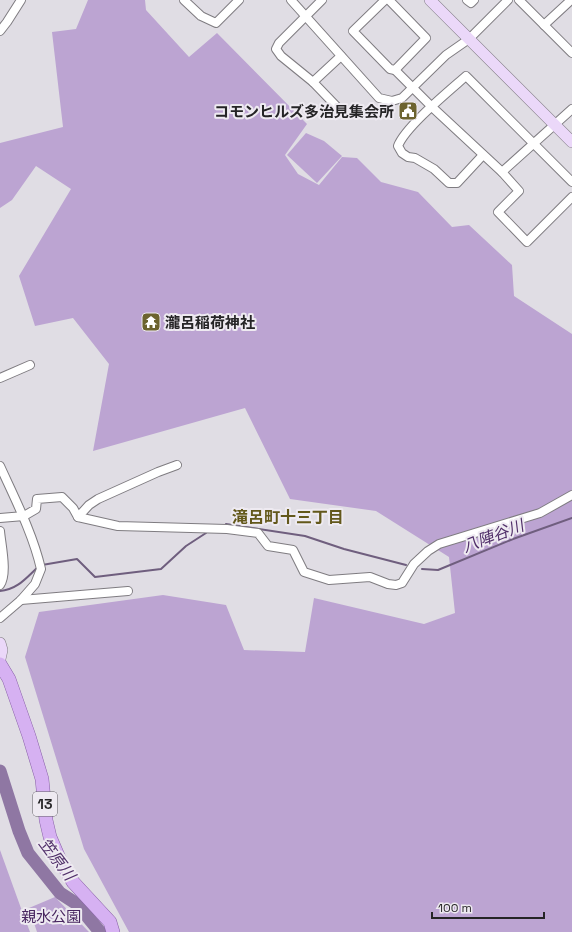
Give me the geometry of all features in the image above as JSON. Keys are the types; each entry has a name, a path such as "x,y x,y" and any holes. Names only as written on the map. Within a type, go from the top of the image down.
{"main road":[{"name":"13","path":"0,664 9,679 42,779 50,837 59,858 73,882 110,922 113,932"}],"street":[{"path":"0,30 8,22 21,0"},
{"path":"184,0 201,16 216,23 238,0"},
{"path":"291,0 379,98 392,101 402,98 446,55 469,39 508,0"},
{"path":"322,0 278,43 276,49 281,56 313,82 340,110"},
{"path":"385,0 353,31 390,69 395,70 432,107 502,172 519,191 498,212 527,242 572,197"},
{"path":"388,0 426,38 395,70"},
{"path":"430,0 572,142"},
{"path":"467,0 471,3 474,0"},
{"path":"519,0 572,53"},
{"path":"544,25 571,0"},
{"path":"313,82 341,56"},
{"path":"483,155 457,183 449,183 434,169 415,158 408,157 402,153 398,146 401,138 466,76 572,182"},
{"path":"502,172 572,109"},
{"path":"0,378 30,365"},
{"path":"78,516 89,505 98,499 177,465"},
{"path":"0,466 16,504 24,516 41,569 35,584 21,600 0,618"},
{"path":"0,518 24,516 36,509 37,499 62,497 73,508 78,516 118,526 227,529 258,533 268,546 294,550 304,572 329,580 370,577 388,584 396,585 402,583 414,564 428,551 439,544 540,513 572,495"},
{"path":"0,531 4,572 0,585"},
{"path":"21,600 128,591"},
{"path":"0,643 2,650 0,659"}],"green space":[{"path":"88,0 145,0 146,10 189,57 217,33 307,124 285,155 298,174 319,185 342,157 357,158 381,182 418,192 452,227 469,225 512,265 514,296 572,334 572,932 129,932 84,849 25,657 39,612 163,595 226,605 244,650 305,652 314,598 424,624 455,613 449,557 376,511 290,499 245,408 93,451 109,364 73,318 35,326 19,276 71,189 36,166 12,200 0,208 0,143 63,127 52,32 76,29"},
{"path":"306,133 324,141 342,156 317,183 287,155"},
{"path":"0,850 22,911 30,932 0,932"},
{"name":"親水公園","path":"55,897 89,932 37,932 29,908"}],"waterway":[{"name":"八陣谷川","path":"422,569 438,570 513,539 572,518"},
{"name":"八陣谷川","path":"226,524 305,536 344,549 406,565"},
{"name":"八陣谷川","path":"42,565 77,559 95,577 161,569 186,546 206,533"},
{"name":"八陣谷川","path":"0,591 17,586 38,567"},
{"name":"笠原川","path":"0,771 19,831 28,853 60,893 77,904 100,932"}],"place":[{"name":"コモンヒルズ多治見集会所","path":"408,111"},
{"name":"瀧呂稲荷神社","path":"151,322"}],"district":[{"name":"滝呂町十三丁目","path":"288,517"}]}
